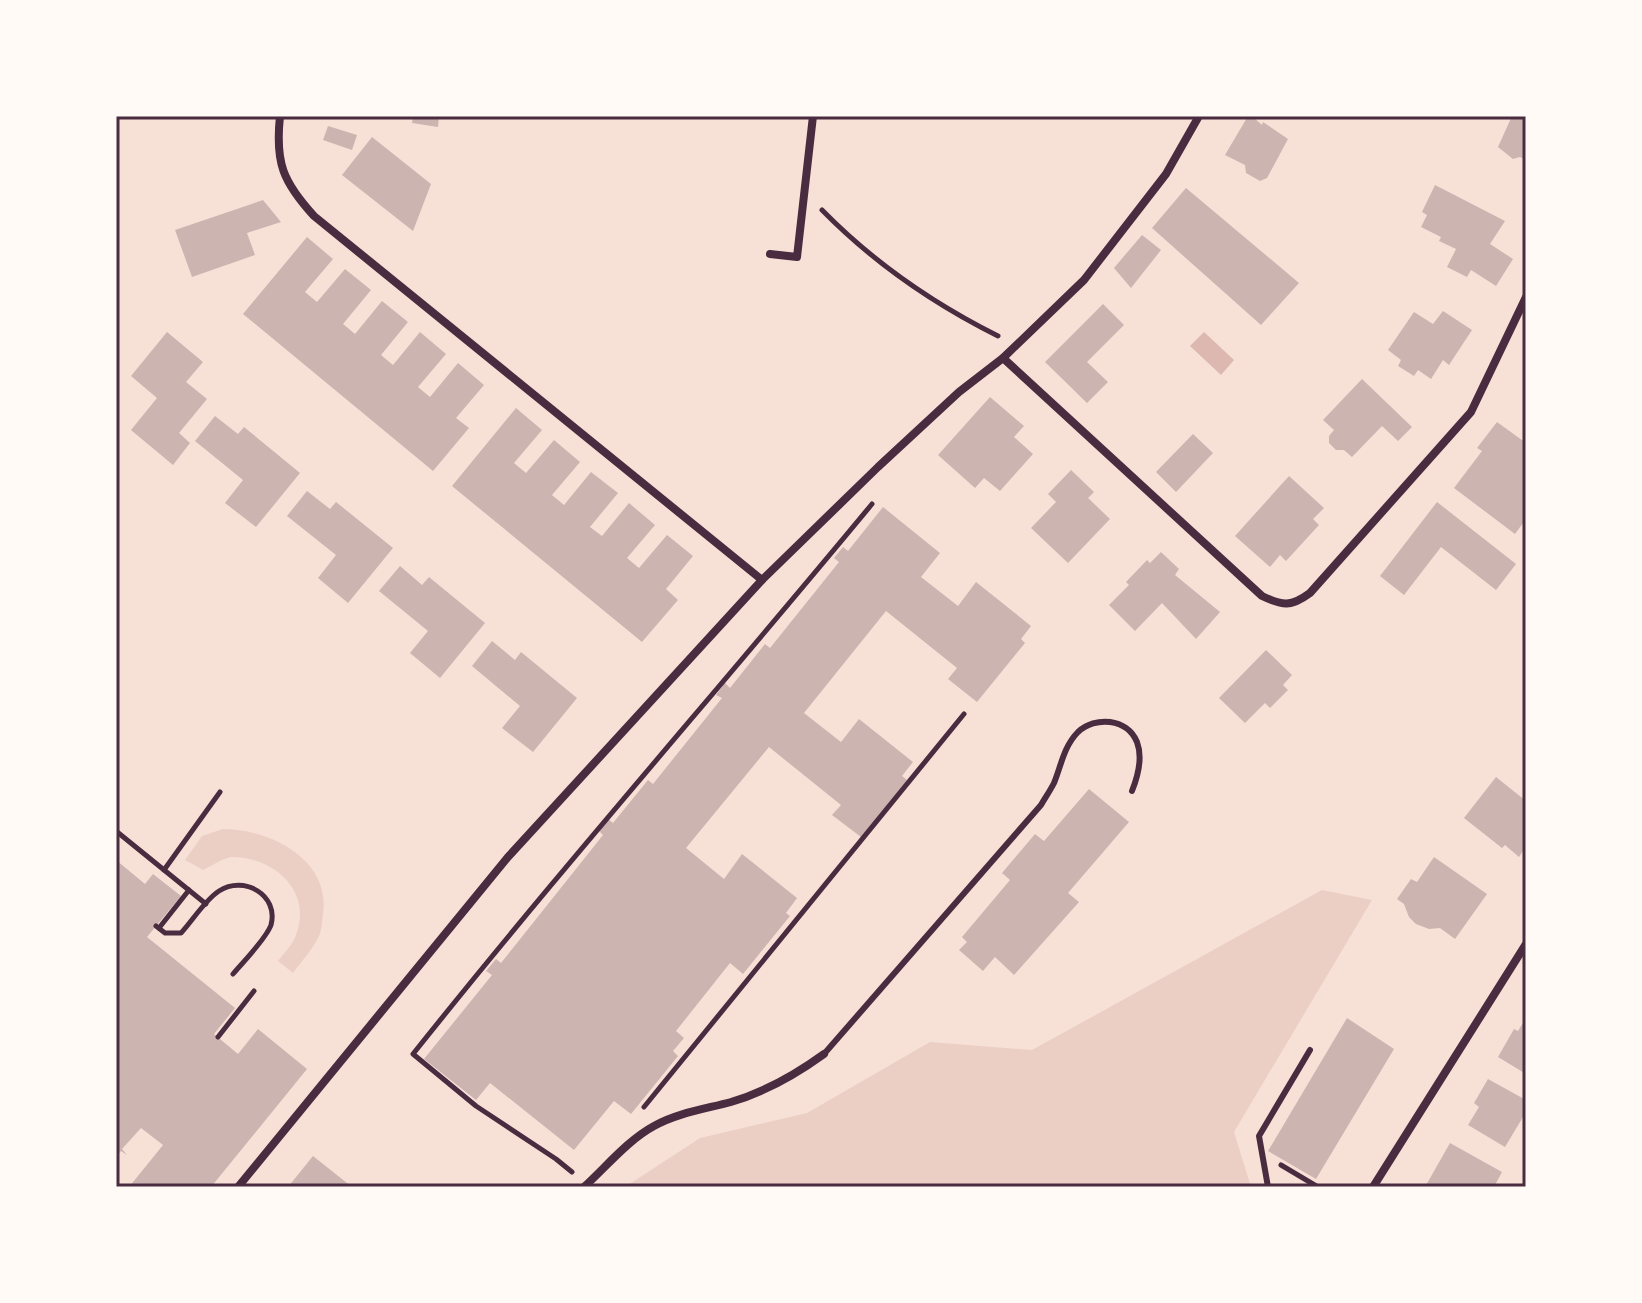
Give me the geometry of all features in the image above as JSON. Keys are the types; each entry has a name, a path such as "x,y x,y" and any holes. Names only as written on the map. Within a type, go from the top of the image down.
{"street":[{"path":"280,116 278,154 284,178 314,216 762,580"},
{"path":"770,254 797,257 813,116"},
{"path":"238,1187 508,857 762,580 959,392 1003,358 1084,280 1166,174 1199,116"},
{"path":"1003,358 1262,596 1279,604 1297,603 1310,593 1471,412 1526,297"},
{"path":"1373,1187 1526,944"},
{"path":"584,1187 652,1127 772,1086 824,1054"}],"lane":[{"path":"824,1054 1041,805 1076,734 1089,724 1104,721 1118,724 1132,734 1138,744 1140,758 1132,791"},
{"path":"1268,1187 1259,1136 1310,1050"}],"path":[{"path":"806,194 851,239 955,314 1017,345"},
{"path":"572,1173 476,1106 413,1054 600,824 770,629 872,504"},
{"path":"640,1112 964,714"},
{"path":"164,870 220,792"},
{"path":"116,831 206,904"},
{"path":"189,890 158,927 165,933 181,933 219,891 236,884 252,888 268,898 273,911 270,928 233,974"},
{"path":"218,1037 254,991"},
{"path":"1262,1155 1318,1187"}],"shaded area":[{"path":"1204,332 1234,360 1221,375 1190,346"},
{"path":"223,829 241,830 277,841 307,863 317,878 323,895 320,932 313,947 293,973 278,961 295,938 300,919 299,904 286,879 262,863 247,859 228,858 203,870 185,860 202,836"},
{"path":"1322,890 1372,900 1234,1132 1251,1187 625,1187 700,1138 807,1113 930,1042 1032,1050"}],"building":[{"path":"413,116 439,116 438,127 412,123"},
{"path":"1248,116 1288,139 1267,178 1260,181 1246,173 1245,165 1225,155"},
{"path":"1512,116 1526,116 1526,160 1520,157 1513,159 1498,147"},
{"path":"328,126 357,135 352,150 323,140"},
{"path":"372,137 431,184 413,231 342,175"},
{"path":"1435,185 1505,221 1490,244 1513,259 1496,286 1471,270 1467,277 1447,267 1456,249 1421,227 1427,215 1422,212"},
{"path":"1186,188 1299,283 1261,325 1152,228"},
{"path":"263,200 281,222 247,233 255,255 192,277 175,230"},
{"path":"1142,235 1161,250 1131,288 1114,268"},
{"path":"307,237 333,259 305,292 317,302 345,269 371,290 343,324 355,334 382,301 408,322 381,355 393,365 420,332 446,354 418,387 430,397 458,363 484,385 456,418 469,428 433,471 243,314"},
{"path":"1103,304 1124,325 1087,362 1108,382 1087,403 1045,362"},
{"path":"1443,311 1472,330 1449,365 1443,360 1431,379 1418,370 1414,376 1398,366 1401,360 1388,350 1414,312 1433,324"},
{"path":"167,332 203,362 186,382 207,399 179,433 190,443 173,465 131,430 157,398 131,376"},
{"path":"1362,379 1412,427 1398,441 1382,426 1352,457 1329,443 1329,436 1334,430 1323,420"},
{"path":"990,397 1024,426 1014,437 1033,454 1000,491 984,478 975,488 938,455"},
{"path":"516,408 542,430 514,463 526,473 554,440 580,462 552,495 564,505 591,472 618,493 590,527 602,536 629,503 655,525 627,558 639,568 667,535 693,556 666,589 678,600 642,642 452,486"},
{"path":"215,416 238,434 244,427 300,473 256,527 225,503 243,480 195,441"},
{"path":"1497,422 1526,443 1526,519 1515,534 1454,488 1482,451 1477,448"},
{"path":"1193,434 1213,453 1176,492 1156,472"},
{"path":"1071,470 1094,492 1088,498 1110,519 1068,563 1031,528 1056,502 1048,494"},
{"path":"1289,476 1324,508 1313,519 1319,525 1286,561 1280,555 1270,567 1235,536"},
{"path":"307,491 330,509 336,502 393,548 348,603 318,578 336,555 287,516"},
{"path":"1437,502 1516,564 1496,590 1441,547 1404,595 1380,576"},
{"path":"883,507 940,553 921,577 958,606 976,582 1031,626 1021,639 1025,643 977,702 948,679 957,668 886,611 804,713 841,742 859,719 913,762 902,776 907,780 861,837 832,815 841,805 769,747 686,848 724,879 742,854 797,898 786,913 790,916 743,974 730,963 676,1031 684,1038 673,1051 678,1056 631,1114 614,1101 574,1150 490,1083 476,1100 424,1059 492,975 486,971 496,959 501,963 603,835 599,831 608,819 613,823 648,780 653,784 722,698 716,695 725,683 730,688 765,644 770,648 839,562 834,558 843,547 848,551"},
{"path":"1161,552 1179,569 1175,575 1220,612 1196,639 1162,603 1135,631 1109,605 1147,560 1150,563"},
{"path":"400,566 422,585 429,577 485,623 440,678 410,653 428,631 379,591"},
{"path":"492,641 515,660 521,652 577,698 533,752 502,728 520,706 472,666"},
{"path":"1266,650 1292,675 1283,685 1288,690 1270,708 1265,703 1245,723 1219,698"},
{"path":"1496,777 1526,801 1526,846 1519,857 1505,845 1502,848 1464,818"},
{"path":"1089,789 1129,822 1068,893 1079,902 1014,975 995,957 983,971 959,950 967,942 962,937 1010,880 1002,873 1035,834 1044,841"},
{"path":"1434,857 1487,894 1455,939 1440,928 1429,929 1416,924 1409,917 1404,904 1397,899 1411,879 1417,882"},
{"path":"116,860 145,884 153,874 181,896 147,937 235,1008 214,1034 238,1054 258,1029 307,1069 211,1187 129,1187 163,1145 141,1128 122,1149 127,1155 121,1151 116,1157"},
{"path":"1347,1018 1394,1049 1316,1179 1268,1151"},
{"path":"1526,1018 1526,1074 1498,1057 1514,1029 1518,1031"},
{"path":"1488,1079 1526,1100 1526,1112 1505,1147 1468,1125 1479,1107 1474,1103"},
{"path":"1450,1143 1502,1172 1494,1187 1425,1187"},
{"path":"313,1156 352,1187 288,1187"}]}
